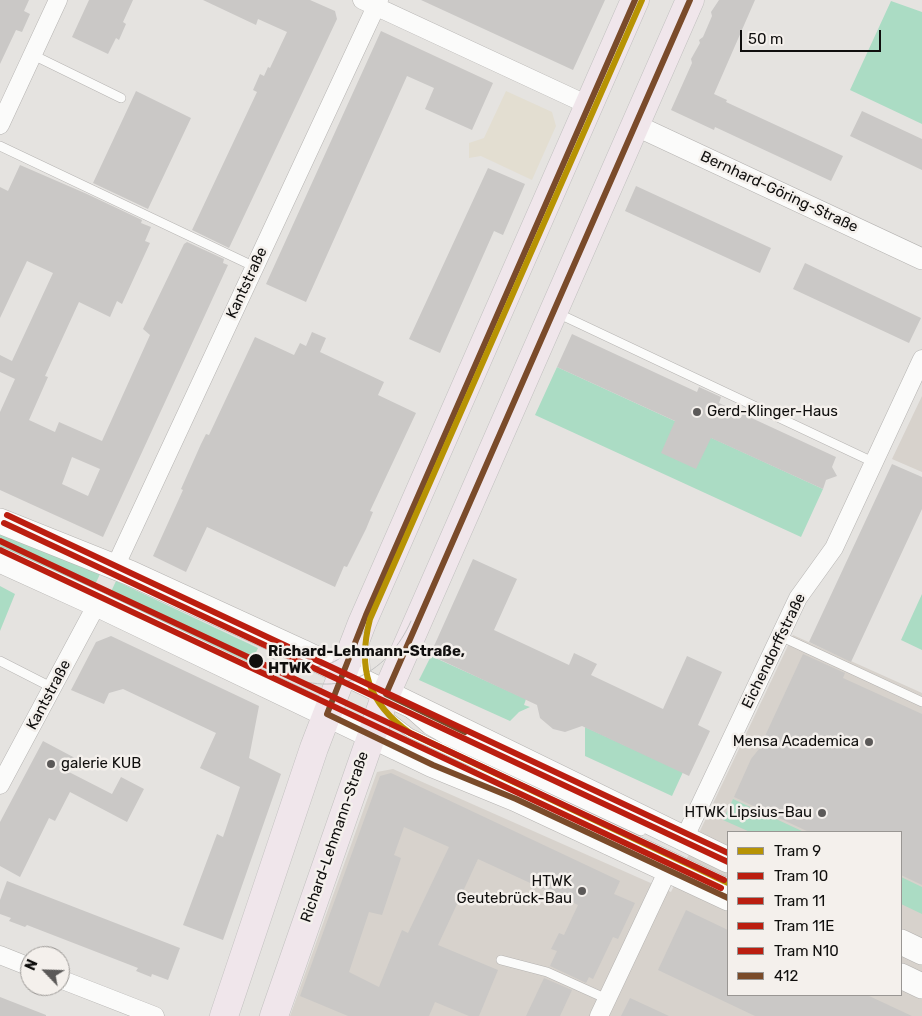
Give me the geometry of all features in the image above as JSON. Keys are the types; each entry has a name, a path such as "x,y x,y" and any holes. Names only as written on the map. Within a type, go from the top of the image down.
{"main road":[{"path":"224,1016 327,714 343,673 377,589 635,0"},
{"name":"Richard-Lehmann-Straße","path":"274,1016 387,692 690,0"},
{"path":"0,521 115,567 387,692 727,860"},
{"path":"0,560 97,604 371,735 727,898"},
{"path":"902,942 922,952"},
{"path":"902,976 922,986"}],"street":[{"path":"0,125 58,0"},
{"path":"372,2 588,105"},
{"name":"Kantstraße","path":"115,567 255,266 372,2"},
{"name":"Bernhard-Göring-Straße","path":"636,125 922,259"},
{"name":"Eichendorffstraße","path":"684,838 798,598 834,548 922,359"},
{"name":"Kantstraße","path":"0,785 54,688 97,604"},
{"path":"599,1016 668,870"},
{"path":"0,955 20,963"},
{"path":"70,982 155,1016"}],"lane":[{"path":"33,55 121,98"},
{"path":"0,146 255,266"},
{"path":"554,312 874,462"},
{"path":"377,589 364,643 364,668 416,721 441,737 727,872"},
{"path":"780,636 922,702"},
{"path":"0,661 54,688"},
{"path":"387,692 393,722 410,733 727,883"},
{"path":"500,960 547,972 607,999"}],"shaded area":[{"path":"506,91 552,112 556,126 532,180 481,156 469,158 469,143 484,138"},
{"path":"922,396 922,472 892,459"},
{"path":"793,635 922,693 922,1016 290,1016 377,772 393,769 671,892"}],"green space":[{"path":"891,1 922,12 922,124 850,90"},
{"path":"557,367 823,489 801,537 535,415"},
{"path":"0,528 100,574 93,589 11,551 9,556 0,551"},
{"path":"116,581 258,648 251,663 109,596"},
{"path":"0,586 15,594 0,631"},
{"path":"922,594 922,650 901,640"},
{"path":"431,656 526,699 524,705 530,707 519,712 510,721 419,680"},
{"path":"585,727 683,772 672,796 585,756"},
{"path":"733,799 802,831 748,831 723,820"},
{"path":"902,877 922,887 922,914 902,904"}],"building":[{"path":"0,0 29,0 24,11 30,14 22,32 16,30 0,64"},
{"path":"89,0 133,0 123,22 126,24 119,40 116,38 108,54 72,37"},
{"path":"203,0 310,0 335,11 337,19 229,248 192,230 257,92 253,90 260,74 264,76 268,67 270,68 287,32 258,19 256,25"},
{"path":"421,0 605,0 573,70"},
{"path":"719,0 755,0 714,94 727,100 726,102 843,156 831,181 715,127 714,130 671,110 692,63 691,59 700,43 699,40 703,37 712,16 711,12"},
{"path":"381,31 493,83 472,130 425,109 434,88 407,76 306,302 266,284"},
{"path":"136,91 191,118 148,209 93,183"},
{"path":"862,111 922,139 922,170 850,136"},
{"path":"20,165 142,220 141,223 151,227 145,241 150,243 122,304 117,301 110,317 79,302 45,376 48,377 29,420 55,432 59,422 102,441 150,335 143,329 184,244 187,242 224,259 223,263 228,265 103,537 0,490 0,412 15,379 0,372 0,355 12,361 53,273 27,261 0,318 0,187 8,191","holes":["72,457 100,469 88,496 62,484"]},
{"path":"488,168 525,184 503,235 494,231 440,353 409,339"},
{"path":"636,186 771,248 760,273 625,211"},
{"path":"805,263 921,318 909,343 793,289"},
{"path":"312,332 326,338 320,352 384,382 378,395 416,413 370,511 373,512 366,529 347,567 344,566 335,587 207,527 186,572 153,556 183,490 181,489 201,444 206,434 209,435 255,337 294,355 300,343 306,346"},
{"name":"Gerd-Klinger-Haus","path":"572,334 697,392 699,387 721,397 719,403 836,457 832,467 837,476 826,480 823,489 711,438 696,469 661,453 675,421 557,367"},
{"path":"892,464 922,477 922,509 851,662 809,642"},
{"path":"473,559 517,579 494,630 569,665 574,653 597,664 591,675 663,709 687,656 722,672 698,725 710,731 689,776 582,726 565,732 553,729 540,718 537,705 430,655"},
{"path":"111,636 259,706 249,758 281,774 223,940 183,925 217,834 223,837 240,787 200,768 216,733 123,689 109,693 104,704 71,690 96,642"},
{"path":"803,654 845,673 843,678 922,714 922,885 902,875 902,831 807,831 734,797 751,759 759,749"},
{"path":"43,741 75,758 67,771 112,794 121,777 144,789 127,822 70,792 55,821 49,818 20,877 0,866 0,822"},
{"name":"HTWK Geutebrück-Bau","path":"391,773 620,881 614,894 635,903 618,939 613,937 593,979 589,977 586,983 550,966 557,951 551,949 559,933 564,935 578,905 478,859 438,945 498,970 479,1016 469,1016 435,1002 429,1016 348,1016 300,996 380,776","holes":["404,827 449,847 408,933 402,930 379,987 349,972 369,912 382,915 401,858 394,855"]},
{"path":"7,881 180,948 168,980 152,974 151,977 136,971 138,968 27,925 25,927 9,921 11,918 0,914 0,900"},
{"path":"686,910 727,930 727,996 869,996 912,1016 755,1016 658,970"},
{"path":"544,978 572,990 560,1016 526,1016"},
{"path":"0,997 46,1015 46,1016 0,1016"},
{"path":"630,998 669,1016 621,1016"}],"tram line":[{"name":"9","path":"642,0 370,619 366,637 366,669 369,684 375,697 384,710 410,733 727,883"},
{"name":"N10","path":"7,515 727,853"},
{"name":"11","path":"4,523 727,862"},
{"name":"10","path":"0,541 724,880"},
{"name":"11E","path":"0,550 721,888"},
{"path":"267,656 284,663 300,666 315,667 328,664 340,658 351,649 370,619"},
{"path":"288,676 308,682 327,684 345,682 362,676 390,654 402,639 411,621"}],"transit line":[{"name":"412","path":"635,0 366,615 327,714 433,765 516,799 727,898"},
{"name":"412","path":"465,732 386,694 690,0"}],"place":[{"name":"Gerd-Klinger-Haus","path":"697,412"},
{"name":"Richard-Lehmann-Straße, HTWK","path":"256,661"},
{"name":"Mensa Academica","path":"869,742"},
{"name":"galerie KUB","path":"51,764"},
{"name":"HTWK Lipsius-Bau","path":"822,813"},
{"name":"HTWK Geutebrück-Bau","path":"582,891"}]}
